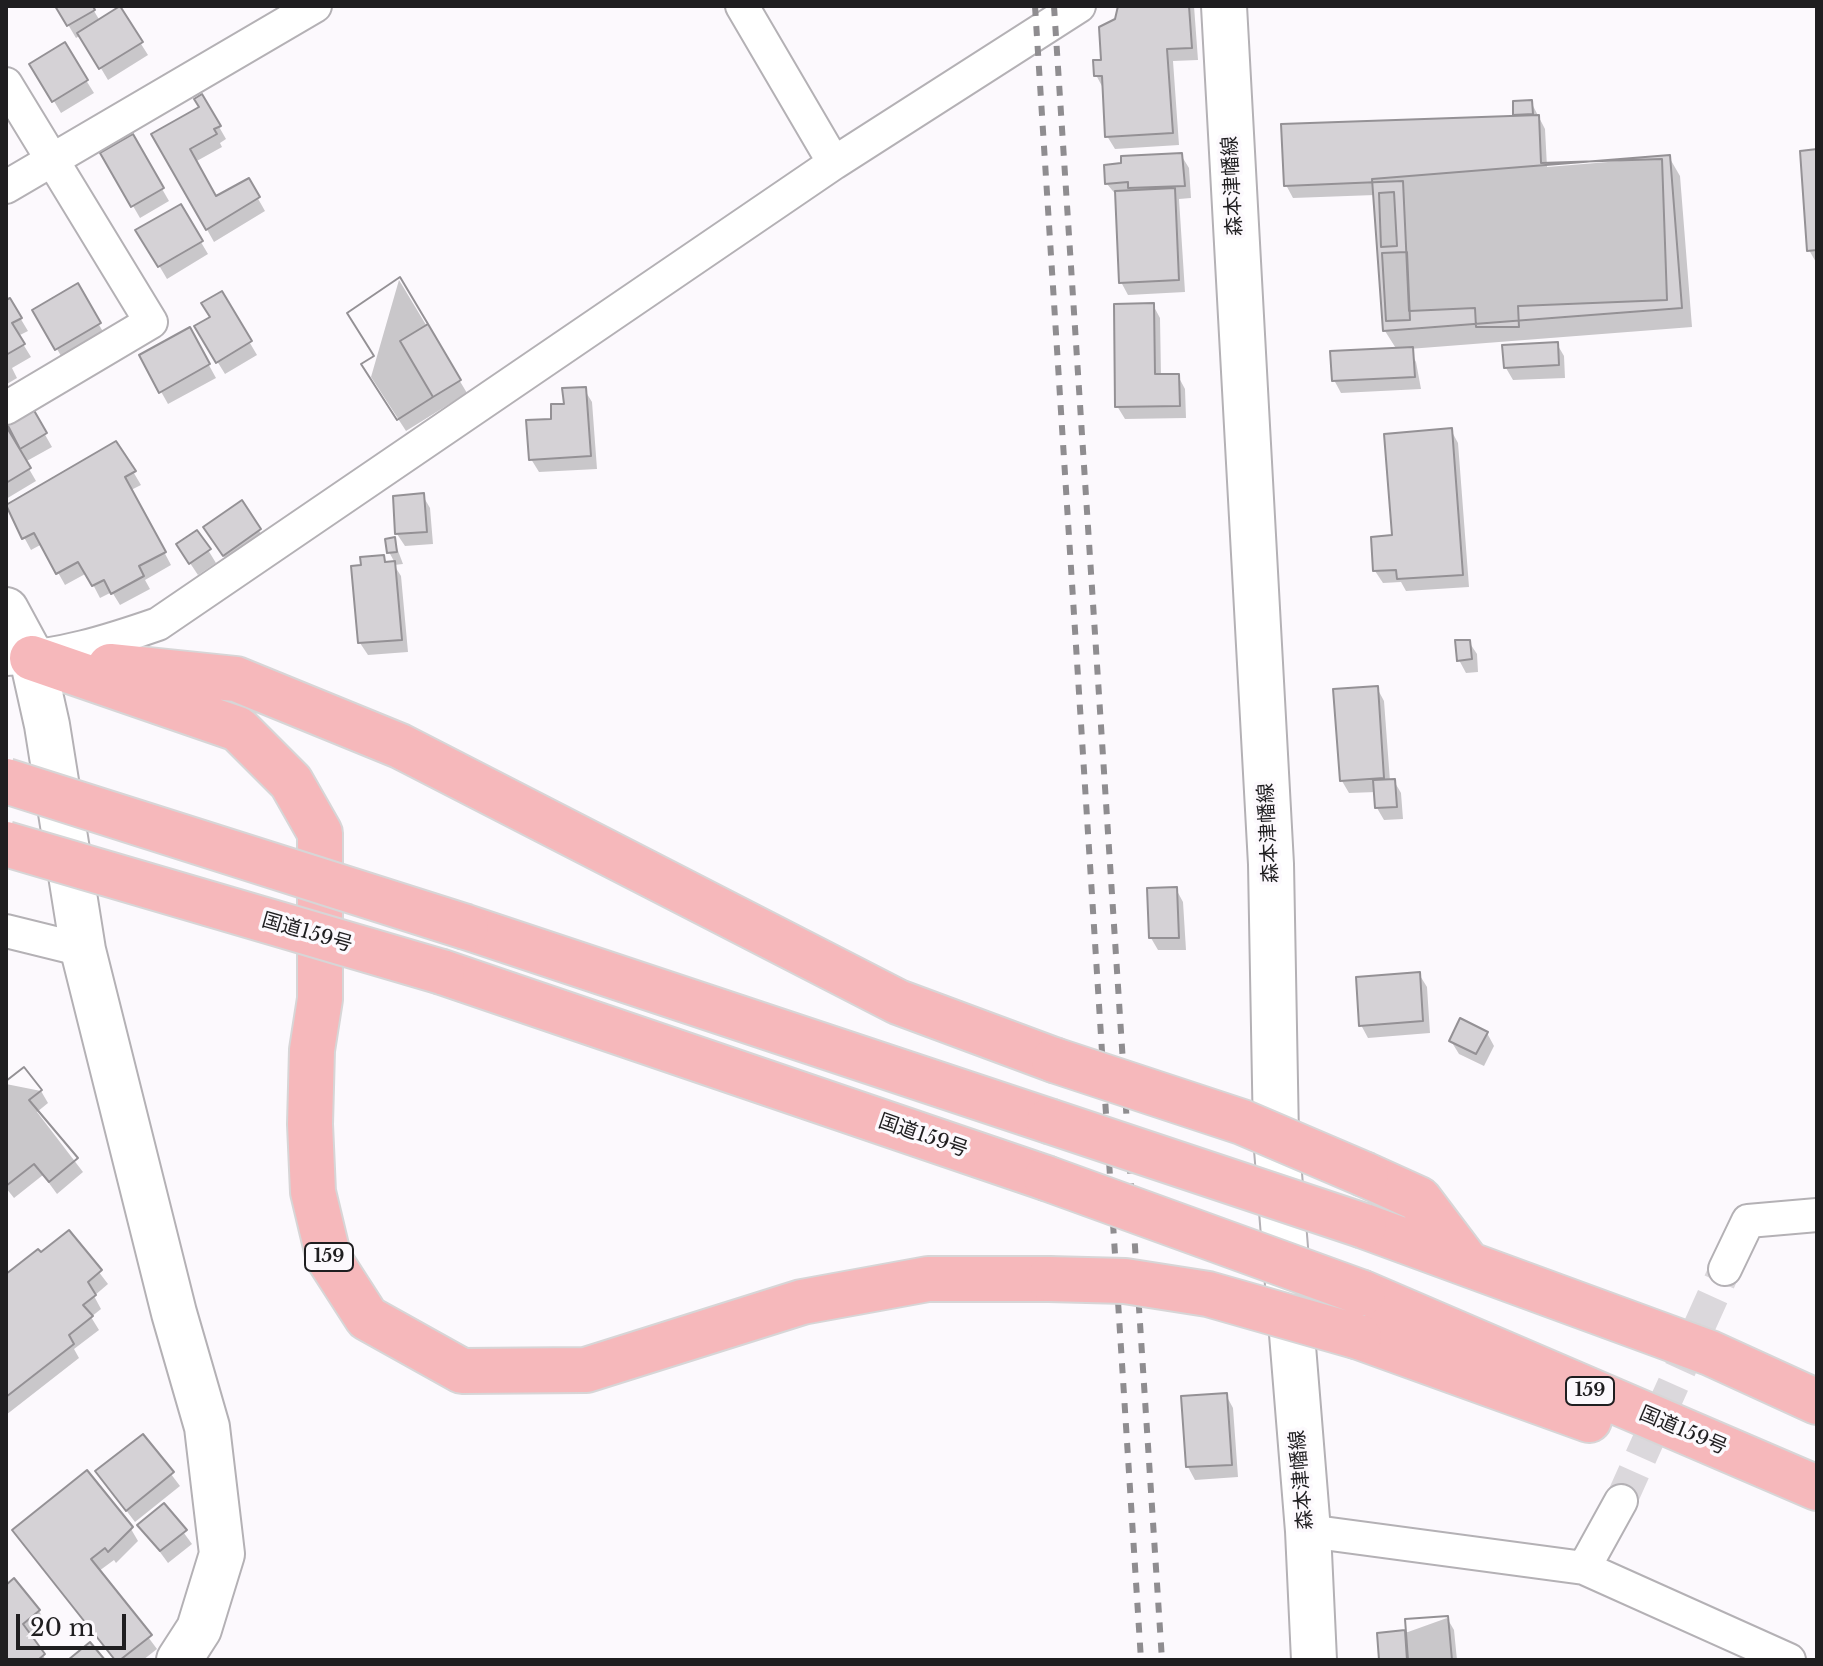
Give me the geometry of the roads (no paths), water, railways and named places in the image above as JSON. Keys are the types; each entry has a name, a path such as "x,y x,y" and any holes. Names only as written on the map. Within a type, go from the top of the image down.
{"highway":[{"path":"19,659 236,679 400,746 898,1002 1054,1060 1242,1122 1419,1199 1465,1260"},
{"name":"159","path":"19,659 238,729 291,782 320,833 320,999 312,1050 310,1124 313,1192 329,1259 367,1318 462,1371 586,1370 802,1302 928,1279 1125,1281 1208,1294 1359,1337 1817,1502"},
{"path":"6,781 466,927 1465,1260 1710,1353 1817,1402"},
{"name":"国道159号","path":"6,844 442,972 1046,1178 1363,1293 1817,1488"},
{"path":"1710,1353 1817,1376"}],"main road":[{"name":"森本津幡線","path":"1224,6 1271,864 1276,1137 1308,1531 1314,1660"},
{"path":"6,610 19,659 47,725 83,950 174,1313 207,1427 222,1554 199,1629 179,1660"}],"street":[{"path":"6,187 315,6"},
{"path":"742,6 834,163"},
{"path":"19,659 105,642 158,624 834,163 1079,6"},
{"path":"6,84 151,322 6,408"},
{"path":"6,931 83,950"},
{"path":"1725,1269 1748,1221 1817,1215"},
{"path":"1584,1568 1621,1501"},
{"path":"1308,1531 1584,1568 1789,1660"}],"tunnel":[{"path":"1621,1501 1725,1269"}],"railway":[{"path":"1035,6 1141,1660"},
{"path":"1054,6 1162,1660"}]}
